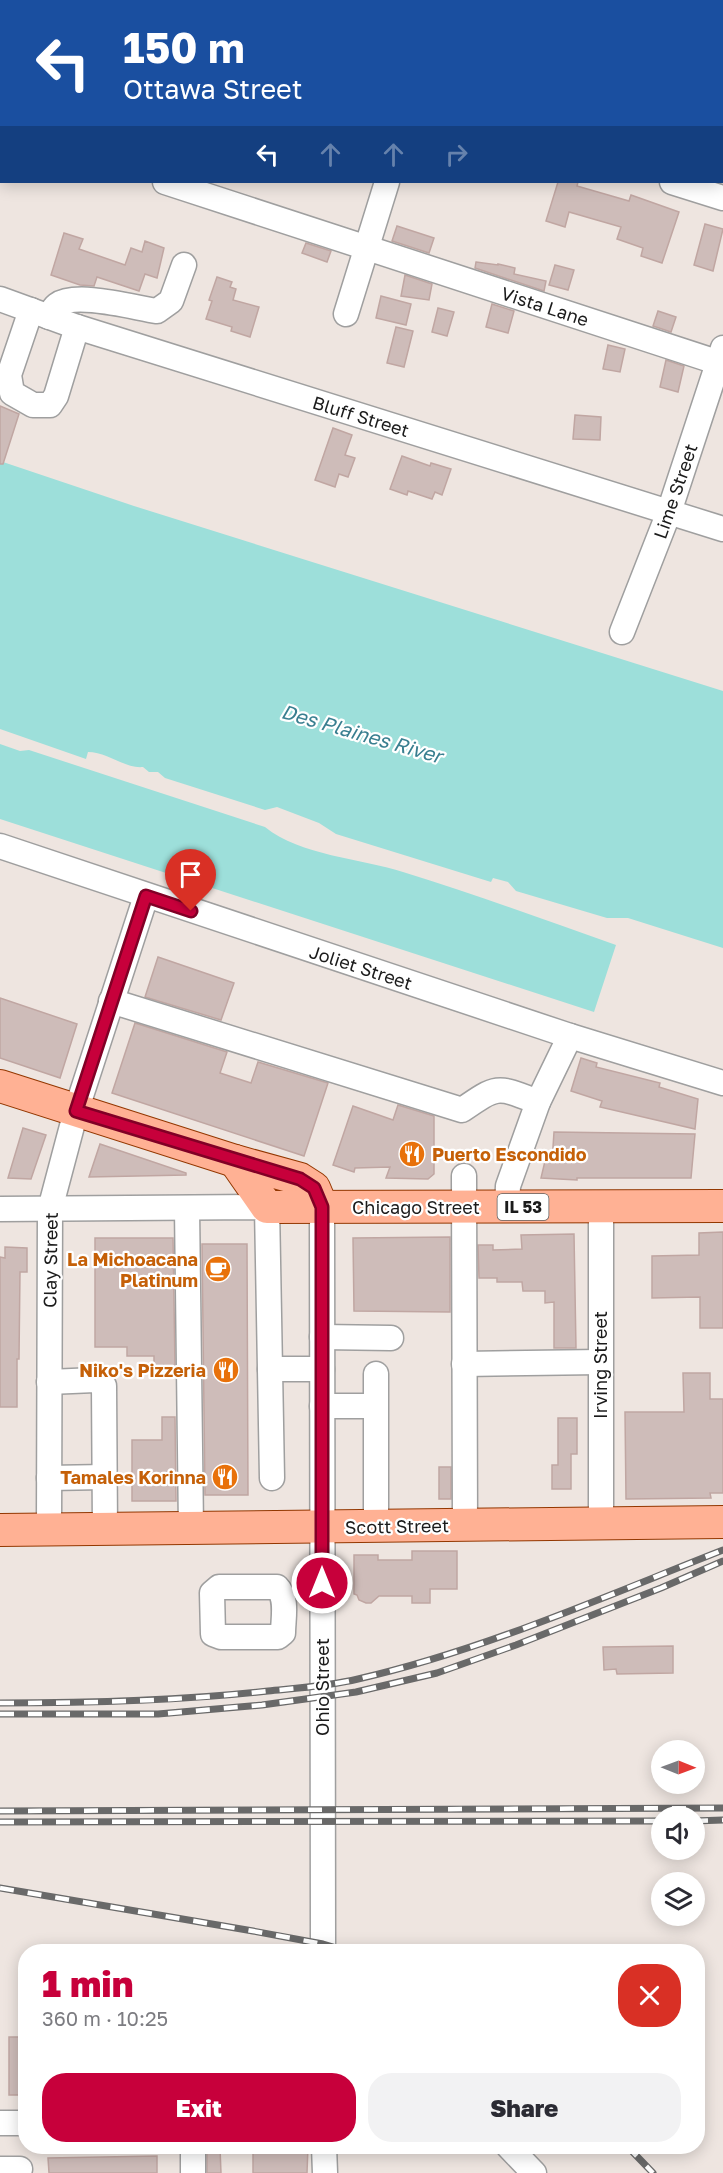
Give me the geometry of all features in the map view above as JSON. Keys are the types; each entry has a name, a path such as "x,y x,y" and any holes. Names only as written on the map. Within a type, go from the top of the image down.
{"main road":[{"path":"0,1086 235,1161 300,1179 314,1188 322,1207"},
{"path":"235,1161 267,1207"},
{"name":"Chicago Street","path":"267,1207 723,1206"},
{"name":"Scott Street","path":"0,1530 723,1522"}],"street":[{"name":"Vista Lane","path":"168,183 722,358"},
{"path":"346,314 387,183"},
{"path":"675,183 723,198"},
{"path":"77,327 56,396 50,405 33,405 12,393 9,375 40,313 63,302 93,300 157,311 171,301 184,265"},
{"name":"Bluff Street","path":"0,298 77,327 723,529"},
{"name":"Lime Street","path":"622,632 669,513 722,358"},
{"name":"Joliet Street","path":"0,846 570,1036 723,1083"},
{"name":"Clay Street","path":"49,1529 50,1209 76,1111 146,896"},
{"path":"111,1001 462,1110 489,1091 507,1090 538,1102"},
{"path":"507,1208 508,1186 538,1102 570,1036"},
{"path":"464,1176 465,1525"},
{"name":"Irving Street","path":"601,1206 601,1524"},
{"path":"267,1207 272,1478"},
{"name":"Chicago Street","path":"0,1209 267,1207"},
{"name":"Ohio Street","path":"322,1207 323,1944"},
{"path":"187,1208 191,1528"},
{"path":"322,1337 391,1338"},
{"path":"464,1364 600,1362"},
{"path":"270,1369 322,1369"},
{"path":"376,1374 376,1526"},
{"path":"49,1382 95,1380 104,1386 105,1529"},
{"path":"322,1406 375,1406"},
{"path":"49,1478 105,1477"},
{"path":"284,1602 322,1601"},
{"path":"0,2123 18,2123"},
{"path":"193,2154 193,2173"},
{"path":"324,2154 325,2173"},
{"path":"516,2154 534,2173"}],"water":[{"name":"Des Plaines River","path":"0,461 134,506 723,691 723,948 628,918 607,918 516,891 508,882 493,878 491,882 336,834 319,823 277,807 265,810 165,778 158,772 149,772 143,767 130,766 88,752 86,759 0,729"},
{"path":"0,744 20,751 29,750 265,827 280,837 313,850 403,872 616,945 594,1012 0,819"}],"building":[{"path":"558,183 578,183 577,186 629,201 631,195 679,212 662,263 641,256 643,248 617,239 621,227 569,212 565,227 546,221"},
{"path":"705,224 723,229 713,271 694,265"},
{"path":"397,226 434,238 429,253 392,241"},
{"path":"64,233 83,239 79,249 125,265 131,248 142,252 145,241 164,248 157,278 145,274 139,291 97,277 94,286 80,285 51,275"},
{"path":"306,243 331,251 327,262 302,253"},
{"path":"476,262 515,268 514,274 546,281 544,291 475,268"},
{"path":"555,265 574,270 568,290 549,285"},
{"path":"405,275 432,284 429,300 401,296"},
{"path":"217,277 232,282 230,287 236,289 233,300 259,307 250,337 231,331 232,327 206,319 212,301 209,300"},
{"path":"381,296 411,304 406,325 376,318"},
{"path":"492,304 514,311 508,333 486,327"},
{"path":"438,308 454,312 447,336 432,332"},
{"path":"658,311 676,317 671,332 653,326"},
{"path":"396,327 413,331 404,367 387,363"},
{"path":"608,345 625,349 620,372 603,369"},
{"path":"666,360 684,366 678,392 660,387"},
{"path":"0,406 19,414 3,464 0,464"},
{"path":"575,415 601,417 600,440 573,439"},
{"path":"333,428 352,435 345,455 355,458 348,477 339,474 335,487 315,480"},
{"path":"402,456 430,466 431,463 451,469 442,495 435,492 432,499 408,491 407,495 390,489"},
{"path":"158,957 234,983 221,1020 145,997"},
{"path":"0,998 77,1024 60,1078 0,1058"},
{"path":"135,1023 227,1052 220,1073 251,1083 258,1062 328,1083 304,1156 112,1093"},
{"path":"581,1058 597,1063 596,1067 660,1083 659,1087 698,1099 695,1129 600,1107 602,1101 571,1091"},
{"path":"398,1105 434,1116 434,1174 428,1179 386,1178 390,1167 355,1168 354,1172 333,1165 353,1106 393,1120"},
{"path":"23,1128 46,1135 31,1179 8,1178"},
{"path":"554,1132 695,1134 691,1178 577,1178 577,1180 541,1178 545,1161 552,1162"},
{"path":"100,1144 186,1173 186,1175 89,1177"},
{"path":"723,1232 723,1328 700,1328 700,1297 652,1298 652,1256 699,1255 699,1233"},
{"path":"574,1234 576,1348 554,1348 554,1302 545,1303 545,1291 523,1291 522,1282 497,1282 497,1278 479,1278 478,1245 493,1245 493,1250 522,1249 521,1235"},
{"path":"450,1237 450,1312 354,1311 353,1238"},
{"path":"95,1238 173,1238 175,1368 154,1368 154,1356 127,1356 127,1347 95,1347"},
{"path":"202,1244 247,1244 248,1495 205,1495"},
{"path":"5,1247 27,1248 27,1272 20,1272 17,1407 0,1407 0,1257 5,1258"},
{"path":"683,1373 710,1373 710,1399 723,1399 723,1493 710,1493 711,1498 626,1499 625,1412 684,1412"},
{"path":"162,1417 175,1417 176,1501 132,1501 132,1440 162,1440"},
{"path":"558,1418 577,1418 577,1454 571,1454 571,1489 552,1489 552,1465 558,1465"},
{"path":"439,1467 451,1467 451,1499 439,1499"},
{"path":"412,1551 457,1551 457,1589 430,1589 430,1603 412,1603 412,1596 379,1596 371,1603 366,1603 354,1594 354,1555 378,1555 378,1560 412,1560"},
{"path":"673,1646 673,1673 617,1674 616,1669 604,1670 603,1647"},
{"path":"9,2037 18,2037 18,2095 9,2095"},
{"path":"207,2154 220,2154 221,2173 207,2173"},
{"path":"253,2154 308,2154 307,2173 253,2173"},
{"path":"157,2156 157,2173 49,2173 48,2158"}],"railway":[{"path":"0,1703 168,1699 302,1688 347,1681 405,1667 497,1638 723,1550"},
{"path":"0,1714 158,1714 262,1705 356,1692 437,1673 516,1645 723,1561"},
{"path":"0,1811 723,1808"},
{"path":"705,1821 723,1820"},
{"path":"0,1822 651,1821"},
{"path":"0,1888 323,1944"},
{"path":"635,2154 653,2173"}],"place":[{"name":"Puerto Escondido","path":"412,1154"},
{"name":"La Michoacana Platinum","path":"218,1269"},
{"name":"Niko's Pizzeria","path":"226,1370"},
{"name":"Tamales Korinna","path":"225,1477"}],"route":[{"path":"191,911 146,896 76,1111 300,1179 314,1188 322,1207 322,1583"}]}
